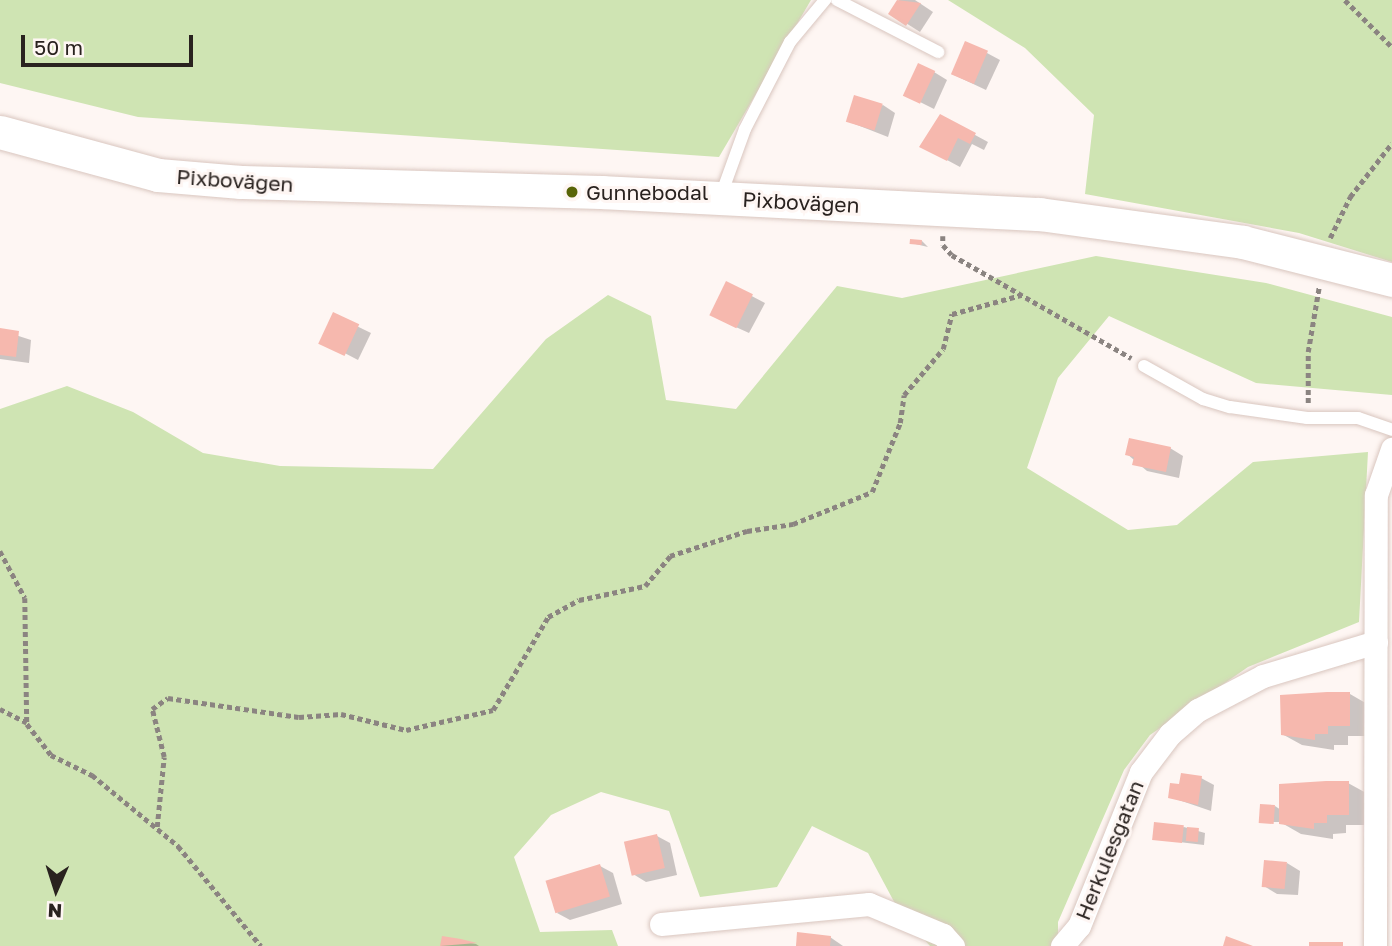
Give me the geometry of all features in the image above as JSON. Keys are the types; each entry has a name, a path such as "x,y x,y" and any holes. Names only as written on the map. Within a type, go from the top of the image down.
{"street":[{"name":"Pixbovägen","path":"0,132 158,175 268,183 720,198 1039,214 1243,242 1392,280"},
{"path":"1375,946 1376,495 1392,449"},
{"name":"Herkulesgatan","path":"1062,946 1079,926 1141,772 1170,734 1198,710 1262,676 1376,642"},
{"path":"661,924 869,904 943,936 954,946"}],"lane":[{"path":"720,198 744,129 790,42 825,0"},
{"path":"837,0 938,52"},
{"path":"1144,366 1203,399 1259,413 1307,418 1358,418 1392,430"}],"path":[{"path":"1345,0 1392,47"},
{"path":"1330,239 1350,197 1392,143"},
{"path":"943,235 943,245 952,254 1144,366"},
{"path":"1307,418 1308,352 1320,282"},
{"path":"157,827 164,757 152,709 168,698 299,717 341,713 406,730 493,710 548,617 579,600 645,586 670,556 692,547 747,531 793,524 872,492 900,423 904,395 943,349 952,314 1021,295"},
{"path":"0,551 25,598 27,724"},
{"path":"0,709 27,724 51,755 92,775 157,827 255,933 261,946"}],"green space":[{"path":"0,0 811,0 719,157 138,117 0,83"},
{"path":"948,0 1392,0 1392,262 1299,233 1085,194 1094,115 1025,48"},
{"path":"1096,256 1266,283 1392,317 1392,395 1256,383 1109,316 1058,378 1027,468 1128,530 1177,525 1253,462 1368,452 1359,622 1248,667 1150,735 1124,770 1058,922 1058,946 930,946 899,911 868,853 812,826 777,887 700,897 669,811 601,792 551,815 514,857 540,932 612,930 618,946 0,946 0,409 67,386 133,412 203,453 280,466 433,469 546,339 608,295 651,316 666,400 736,409 837,286 902,298"}],"building":[{"path":"897,0 921,3 906,26 888,14"},
{"path":"965,41 988,51 974,84 951,74"},
{"path":"918,63 935,71 920,104 903,96"},
{"path":"854,95 883,104 875,131 846,122"},
{"path":"940,114 976,133 970,144 958,138 947,161 919,147"},
{"path":"910,239 922,240 922,245 910,244"},
{"path":"726,281 753,294 736,328 709,315"},
{"path":"333,312 359,324 344,356 318,344"},
{"path":"0,328 19,331 16,357 0,355"},
{"path":"1129,438 1171,447 1166,472 1132,465 1134,457 1125,455"},
{"path":"1350,692 1350,726 1328,726 1328,734 1315,734 1315,740 1281,735 1280,695"},
{"path":"1181,773 1202,776 1198,805 1168,798 1170,783 1179,784"},
{"path":"1349,781 1349,815 1327,815 1327,823 1314,823 1314,829 1279,824 1279,784"},
{"path":"1260,804 1275,805 1274,824 1259,823"},
{"path":"1154,822 1184,825 1182,843 1152,840"},
{"path":"1187,827 1199,828 1198,842 1186,841"},
{"path":"657,834 665,868 632,876 624,842"},
{"path":"1264,860 1287,862 1285,889 1262,887"},
{"path":"600,864 610,897 555,913 545,881"},
{"path":"797,932 831,936 830,946 796,946"},
{"path":"442,936 461,939 477,943 440,946"},
{"path":"1226,936 1253,946 1223,946"},
{"path":"1309,942 1343,942 1343,946 1309,946"}],"place":[{"name":"Gunnebodal","path":"572,192"}]}
